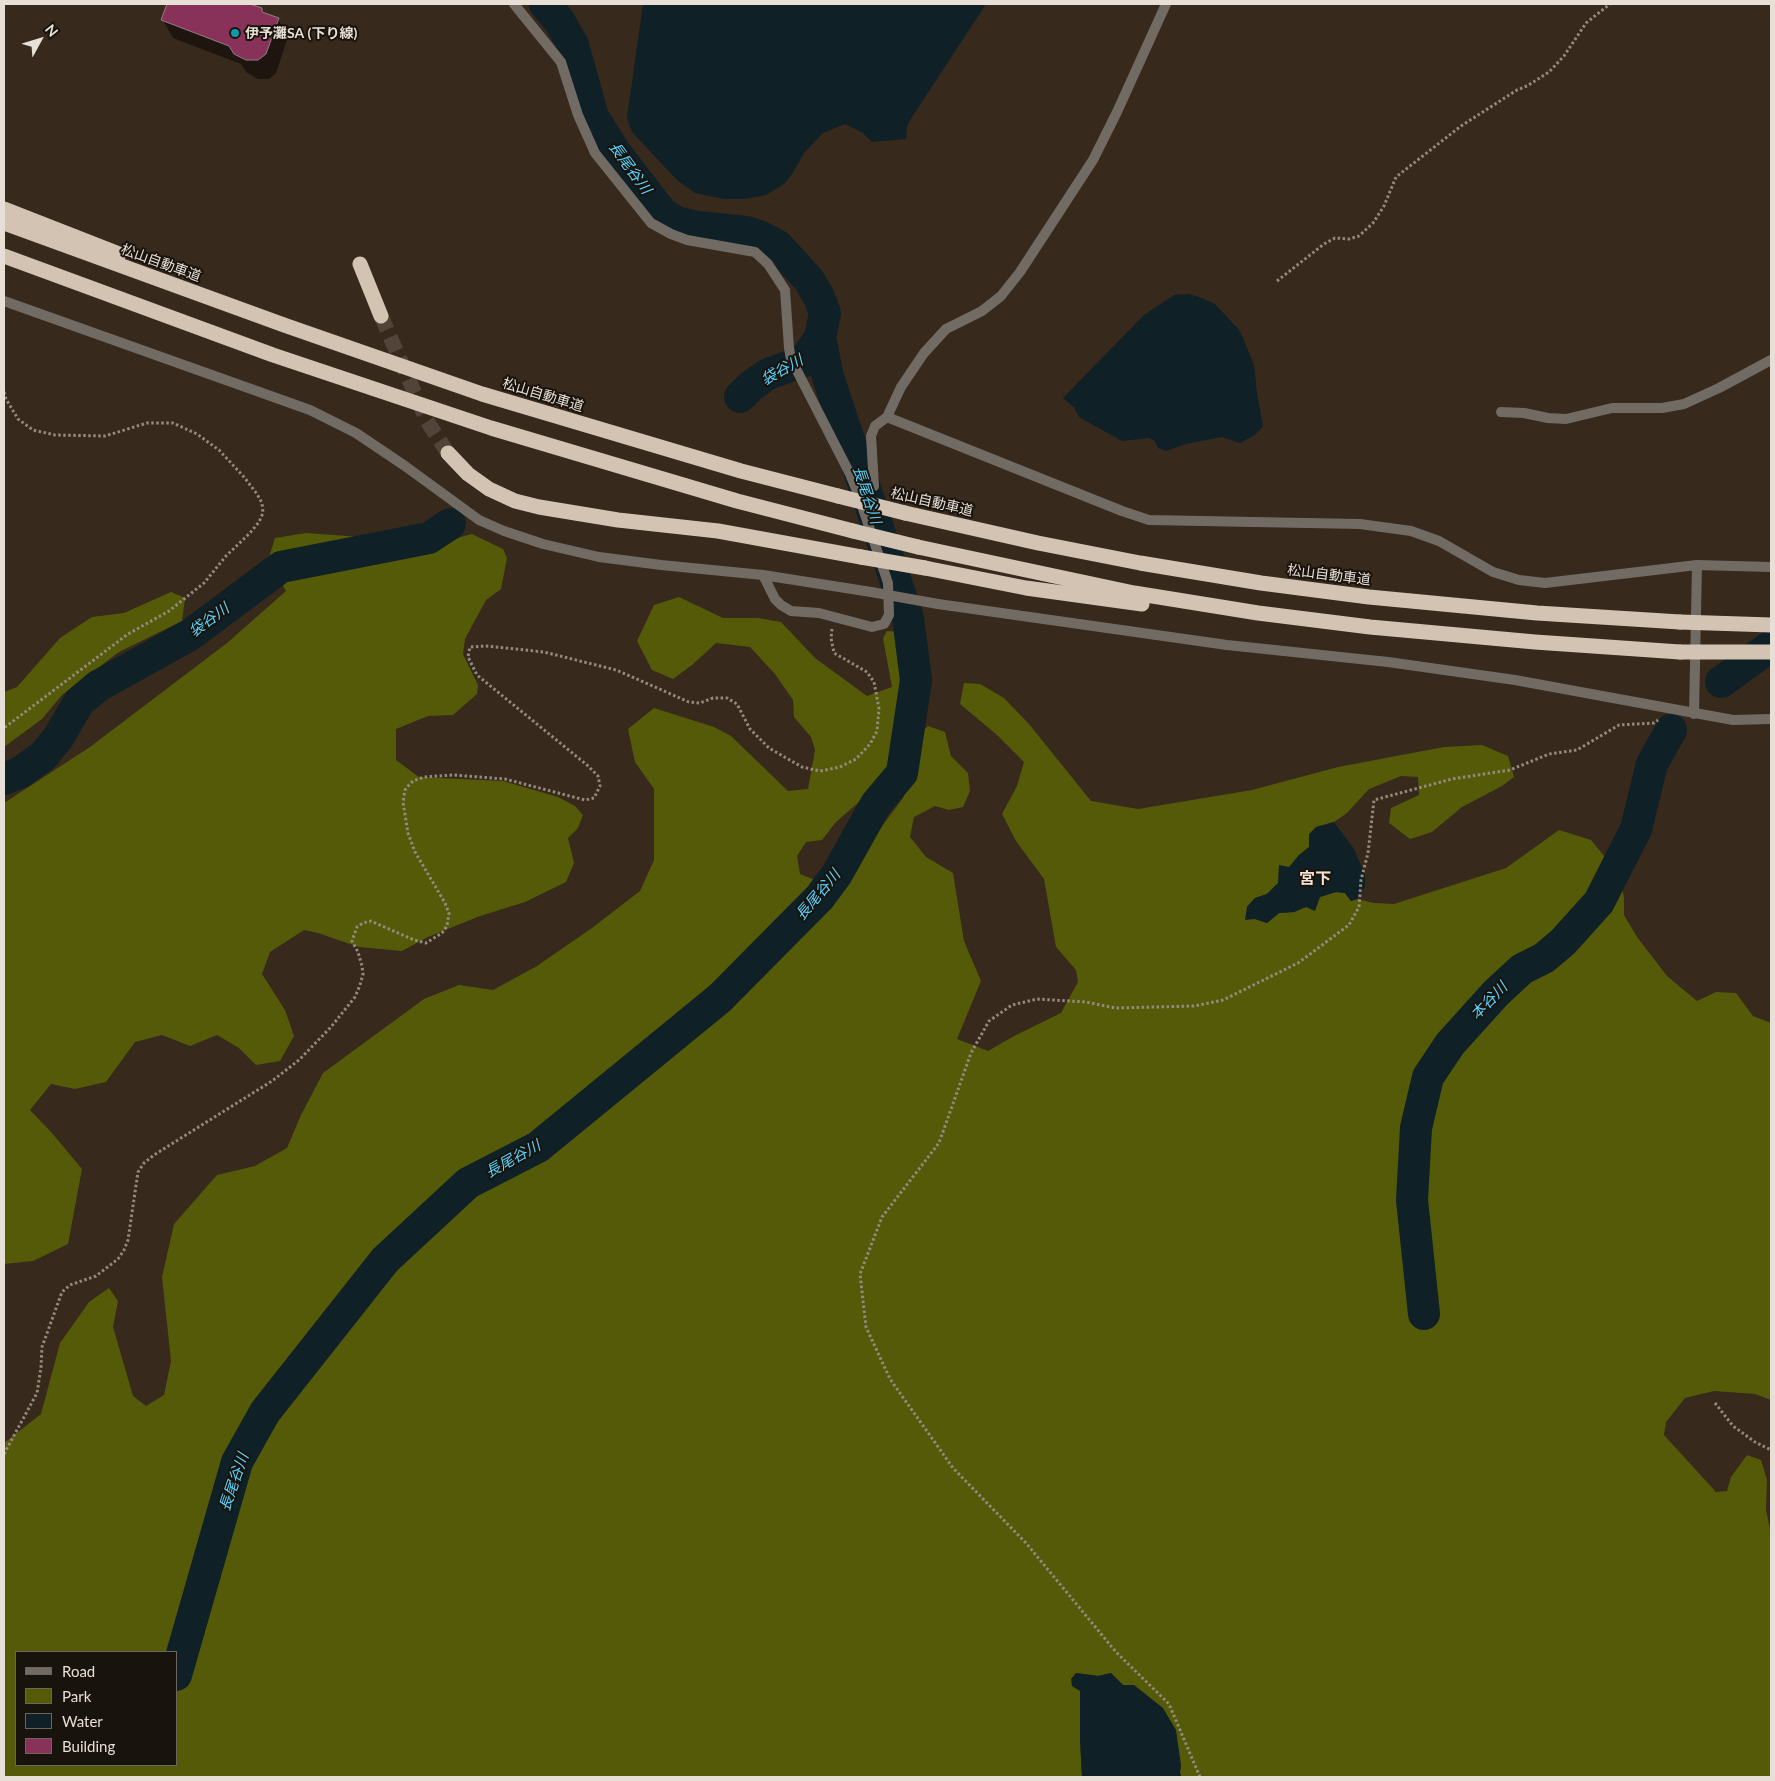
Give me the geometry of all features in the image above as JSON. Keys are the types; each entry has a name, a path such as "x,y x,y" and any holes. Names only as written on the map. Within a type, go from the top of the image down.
{"highway":[{"path":"4,209 214,292 284,325"},
{"name":"松山自動車道","path":"4,223 284,325 482,394 741,471 904,513 1038,543 1140,563 1261,583 1369,597 1537,613 1680,622 1771,625"},
{"path":"4,256 273,355 491,428 737,501 918,547 1134,593 1258,613 1370,627"},
{"path":"360,264 381,316"},
{"path":"448,453 468,474 489,489 515,501 539,508 618,520 718,531 1026,588 1121,601 1535,642 1680,652 1771,652"}],"street":[{"path":"514,4 561,62 578,115 595,153 651,223 670,234 687,240 755,252 768,264 785,290 791,359 857,490 888,583 889,615 884,624 872,627 819,613 791,611 780,605 763,575"},
{"path":"857,490 874,486 871,436 876,426 887,417 901,387 930,347 946,329 982,311 1001,296 1020,272 1093,160 1166,4"},
{"path":"4,301 310,410 356,433 479,520 504,531 543,544 599,556 661,565 763,575 938,604 1227,645 1388,662 1515,680 1733,720 1771,719"},
{"path":"1500,412 1524,413 1548,418 1566,419 1612,408 1662,408 1684,404 1771,360"},
{"path":"887,417 1122,511 1149,520 1360,524 1411,531 1439,541 1493,572 1519,580 1545,583 1697,565 1771,567"},
{"path":"1694,714 1697,565"}],"path":[{"path":"1277,281 1324,244 1335,238 1349,239 1359,236 1373,223 1384,206 1396,177 1461,126 1549,72 1564,56 1586,23 1610,4"},
{"path":"4,392 6,400 18,419 33,430 55,435 105,436 147,423 173,423 197,434 219,450 244,477 262,503 262,513 259,522 226,556 204,583 169,611 128,634 4,728"},
{"path":"4,1454 37,1393 42,1347 62,1292 70,1285 96,1276 118,1258 124,1250 128,1240 138,1172 144,1163 272,1081 298,1060 331,1027 355,998 363,974 358,952 352,941 357,927 372,921 414,940 426,943 442,934 447,926 449,913 445,903 415,852 408,833 403,802 405,790 409,785 413,781 424,777 470,776 505,779 585,800 594,798 600,786 598,776 588,765 477,675 468,657 470,647 486,646 544,652 616,670 689,702 700,703 713,698 727,698 736,704 750,729 769,748 802,767 820,770 840,767 856,759 870,744 877,730 879,709 874,682 867,672 834,653 831,638 834,618"},
{"path":"1200,1777 1169,1704 1116,1652 1026,1543 953,1468 890,1379 866,1327 860,1274 882,1217 939,1144 970,1054 989,1021 1012,1005 1037,999 1086,1002 1115,1008 1194,1006 1223,1000 1298,963 1349,926 1359,906 1361,880 1368,853 1374,800 1452,779 1510,770 1549,754 1577,750 1619,725 1654,723 1672,709"},
{"path":"1715,1403 1733,1426 1755,1442 1771,1450"}],"green space":[{"path":"306,533 388,539 428,551 472,534 503,549 507,558 501,589 486,600 465,639 463,654 478,685 477,694 453,715 428,716 396,729 396,760 419,777 503,781 558,797 575,806 583,815 578,828 568,838 574,863 566,882 525,902 480,916 428,937 402,951 359,947 304,930 270,952 262,974 285,1010 294,1036 280,1061 256,1065 239,1048 217,1035 190,1046 162,1035 135,1042 106,1082 75,1089 51,1084 30,1110 82,1169 68,1244 33,1261 4,1264 4,803 90,747 227,643 286,591 268,561 275,538"},
{"path":"171,592 185,598 182,621 119,652 62,695 42,719 4,747 4,692 17,687 60,638 92,617 124,613"},
{"path":"679,597 723,618 758,618 781,622 815,658 867,696 892,687 883,638 887,631 903,632 910,651 908,706 898,760 876,787 835,823 822,840 806,842 797,856 800,874 815,880 833,865 862,853 903,798 911,770 915,738 928,726 945,732 951,756 968,773 970,791 963,807 949,810 935,806 914,817 910,837 926,857 953,873 964,941 981,981 957,1039 988,1051 1061,1013 1078,982 1076,970 1056,947 1044,879 1016,841 1002,814 1017,786 1024,762 997,735 960,704 964,683 980,684 1004,698 1029,724 1091,801 1138,809 1252,790 1338,767 1444,747 1482,745 1508,756 1514,777 1502,786 1462,807 1432,832 1410,839 1389,823 1391,808 1419,795 1418,777 1401,776 1369,789 1347,813 1334,822 1316,827 1309,847 1299,855 1278,883 1267,894 1255,898 1247,907 1255,919 1267,923 1279,913 1294,912 1306,907 1320,897 1336,892 1345,893 1351,901 1357,899 1374,903 1394,904 1506,868 1559,830 1591,840 1619,874 1624,898 1624,915 1637,937 1667,976 1697,1001 1716,992 1736,993 1753,1016 1771,1023 1771,1400 1755,1394 1714,1391 1685,1398 1666,1422 1664,1435 1716,1492 1727,1491 1731,1477 1747,1455 1761,1460 1767,1480 1766,1510 1771,1534 1771,1777 1181,1777 1181,1765 1123,1685 1111,1673 1098,1676 1076,1673 1080,1691 1082,1777 4,1777 4,1443 41,1414 60,1343 89,1302 109,1288 118,1301 113,1327 133,1396 146,1406 164,1395 171,1361 162,1277 174,1224 217,1175 255,1166 287,1148 301,1115 323,1073 424,999 459,985 493,990 537,966 592,928 640,891 654,860 654,789 635,762 628,729 654,708 714,727 731,736 788,791 808,789 815,750 811,737 794,717 793,700 775,674 750,647 716,643 673,679 652,670 637,641 654,605"}],"water":[{"path":"643,4 986,4 910,120 906,139 872,142 863,133 845,124 823,133 804,153 784,184 766,195 745,199 724,199 695,193 677,180 632,132 627,118"},
{"path":"1189,294 1215,304 1240,331 1254,365 1263,426 1255,435 1240,443 1222,437 1186,444 1166,451 1158,448 1155,441 1149,438 1122,441 1079,417 1074,407 1063,398 1144,315 1174,295"},
{"path":"1334,822 1354,849 1365,875 1365,887 1357,899 1351,901 1345,893 1336,892 1320,897 1315,911 1306,907 1294,912 1279,913 1267,923 1255,919 1245,920 1247,907 1255,898 1267,894 1278,883 1279,865 1289,867 1309,847 1309,834 1316,827"},
{"path":"1076,1673 1098,1676 1111,1673 1123,1685 1134,1685 1163,1708 1176,1730 1181,1777 1082,1777 1080,1691 1072,1686 1071,1679"}],"building":[{"name":"伊予灘SA (下り線)","path":"167,4 250,4 262,8 262,12 279,18 266,54 258,60 246,60 234,54 229,46 161,20"}],"waterway":[{"name":"長尾谷川","path":"178,1668 237,1462 265,1412 385,1260 468,1183 538,1147 720,998 820,897 837,874 876,804 902,773 916,680 908,618 828,377 820,338 825,313 819,297 809,280 778,246 746,232 698,227 676,222 662,213 615,152 593,117 573,45 560,22 545,4"},
{"name":"袋谷川","path":"740,397 751,386 768,374 804,361 820,338"},
{"name":"袋谷川","path":"4,779 21,772 43,756 58,738 79,702 98,686 190,635 281,567 429,538 450,524"},
{"name":"本谷川","path":"1721,682 1771,646"},
{"name":"本谷川","path":"1424,1314 1412,1200 1416,1128 1428,1077 1450,1044 1496,993 1522,969 1544,958 1563,942 1599,902 1636,829 1652,764 1671,730"}],"tunnel":[{"path":"381,316 427,421 448,453"}],"place":[{"name":"伊予灘SA (下り線)","path":"235,33"}],"district":[{"name":"宮下","path":"1315,879"}]}
